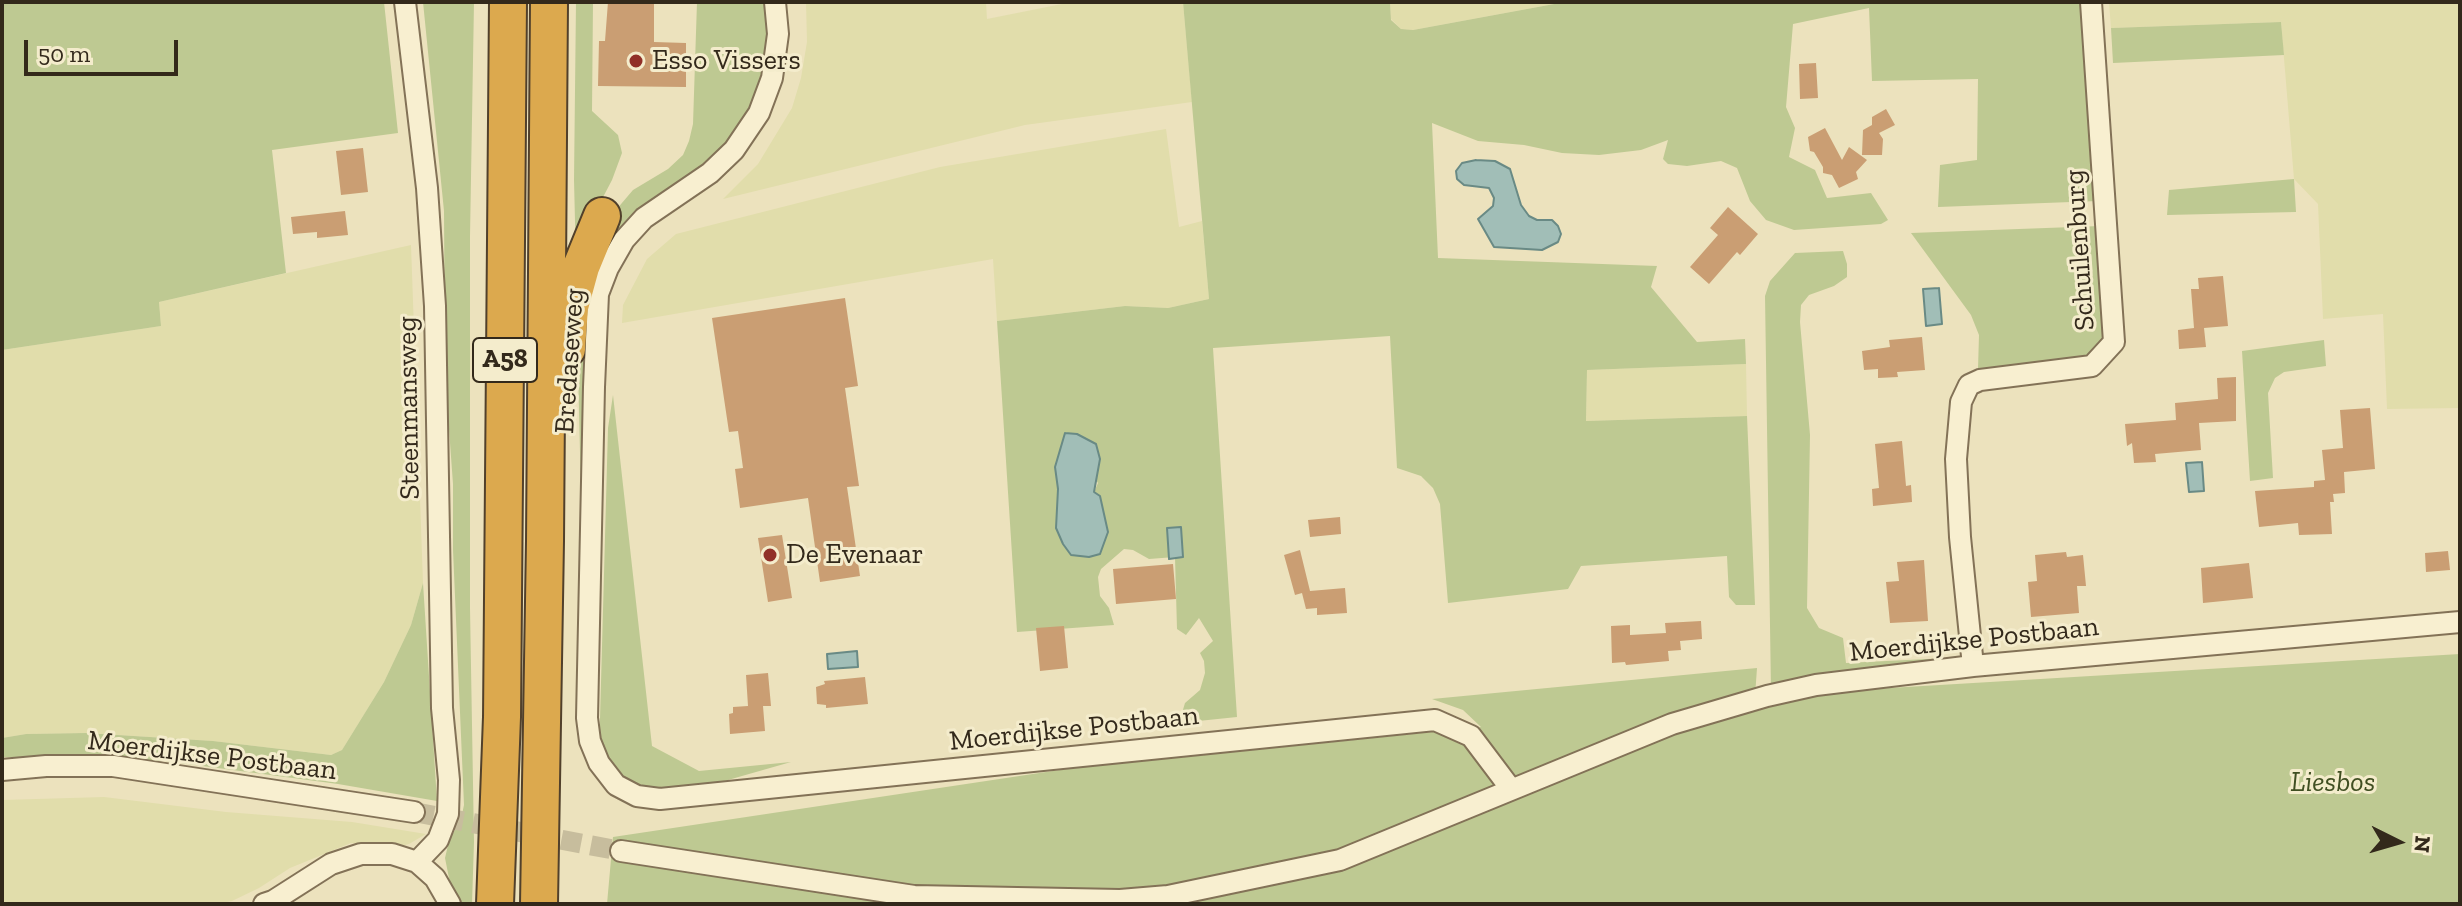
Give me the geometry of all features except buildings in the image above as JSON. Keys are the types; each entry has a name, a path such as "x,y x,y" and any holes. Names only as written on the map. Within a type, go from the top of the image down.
{"highway":[{"name":"A58","path":"495,904 502,717 508,2"},
{"name":"A58","path":"539,904 549,2"},
{"name":"A58","path":"545,541 563,440 570,307 581,267 602,216"}],"street":[{"name":"Steenmansweg","path":"405,2 427,188 435,306 442,708 449,780 448,814 438,840 417,862"},
{"name":"Bredaseweg","path":"616,785 599,763 590,741 587,718 598,294 624,240 644,218 710,173 734,150 759,113 772,78 778,34 775,2"},
{"name":"Schuilenburg","path":"1973,666 1956,459 1961,402 1969,385 1980,380 2092,366 2114,342 2091,2"},
{"name":"Moerdijkse Postbaan","path":"621,851 914,896 1120,900 1168,896 1340,860 1672,724 1816,685 1973,666 2460,622"},
{"name":"Moerdijkse Postbaan","path":"616,785 637,796 660,799 1435,720 1471,736 1511,789"},
{"name":"Moerdijkse Postbaan","path":"2,770 46,766 113,766 414,812"},
{"path":"264,904 331,864 361,854 392,854 417,862 435,878 450,904"}],"shaded area":[{"path":"806,2 986,2 987,19 1072,2 1183,2 1192,102 1025,125 723,199 758,164 792,108 807,42"},
{"path":"1390,2 1565,2 1413,30 1401,29 1391,19"},
{"path":"2109,2 2460,2 2460,408 2387,409 2383,314 2323,319 2318,204 2294,179 2281,22 2111,28"},
{"path":"1166,129 1179,227 1202,221 1209,299 1168,308 1125,306 997,321 993,259 622,323 623,305 647,259 676,234 940,167"},
{"path":"411,245 423,583 411,625 384,682 342,750 331,755 213,741 86,733 26,734 2,738 2,350 161,326 159,302"},
{"path":"1746,364 1747,416 1586,421 1587,370"},
{"path":"104,797 226,812 352,822 426,834 397,847 351,843 290,868 232,901 217,904 2,904 2,800"}],"green space":[{"path":"2,2 384,2 398,133 272,150 286,273 159,302 161,326 2,350"},
{"path":"423,2 474,2 470,236 472,904 461,904 451,888 445,858 464,805 453,484 445,374 444,211"},
{"path":"576,2 593,2 592,111 618,135 622,153 590,222 576,262 574,180"},
{"path":"697,2 769,2 768,79 740,135 608,258 582,538 577,325 610,217 633,190 668,169 683,155 689,141 693,124"},
{"path":"1183,2 1390,2 1391,20 1401,29 1413,30 1565,2 2086,2 2098,201 1938,207 1940,165 1977,160 1978,79 1872,81 1869,8 1793,24 1786,107 1795,128 1789,157 1815,170 1827,198 1871,193 1888,220 1881,224 1794,230 1766,220 1750,201 1737,168 1721,161 1687,166 1668,164 1663,159 1668,140 1641,150 1599,155 1562,153 1524,145 1478,141 1432,123 1438,258 1657,266 1651,287 1697,342 1745,339 1746,364 1587,370 1586,421 1747,416 1755,605 1736,605 1729,597 1727,556 1581,566 1568,589 1448,603 1440,504 1433,488 1421,476 1397,468 1390,336 1213,348 1237,717 1179,723 1185,703 1200,690 1205,673 1200,653 1213,641 1199,618 1186,635 1177,629 1175,557 1149,559 1133,550 1124,549 1101,569 1098,577 1100,596 1109,608 1114,625 1017,632 997,321 1125,306 1168,308 1209,299","holes":["1065,434 1098,483 1094,492 1100,496 1108,532 1056,528 1058,489 1055,467"]},
{"path":"2281,22 2284,55 2113,63 2111,28"},
{"path":"2294,179 2296,212 2167,215 2169,190"},
{"path":"2100,226 2107,334 2096,359 1978,369 1979,335 1971,315 1911,233"},
{"path":"1843,251 1847,277 1834,286 1809,295 1801,305 1810,435 1807,608 1819,628 1843,638 1846,663 1968,657 1771,691 1765,296 1770,281 1795,253"},
{"path":"2324,340 2326,366 2284,372 2275,378 2268,393 2273,478 2250,481 2242,351"},
{"path":"613,395 652,746 699,771 791,762 686,792 641,788 619,776 606,759 600,737 600,719 608,428"},
{"path":"423,583 437,801 338,784 165,761 2,757 2,738 26,734 86,733 213,741 331,755 342,750 384,682 411,625"},
{"name":"Liesbos","path":"2460,654 2460,904 607,904 613,837 1066,769 1481,727 1463,710 1432,699 1757,668 1755,696"}],"water":[{"path":"1495,161 1510,169 1521,205 1529,216 1537,220 1552,220 1558,226 1561,234 1558,242 1542,250 1494,247 1478,219 1493,206 1494,198 1489,188 1464,185 1457,179 1456,171 1462,163"},
{"path":"1939,288 1942,324 1926,326 1923,289"},
{"path":"1065,433 1077,434 1096,444 1100,459 1094,492 1100,496 1108,532 1100,554 1089,557 1071,555 1056,528 1058,489 1055,467"},
{"path":"2202,462 2204,491 2189,492 2186,463"},
{"path":"1181,527 1183,557 1169,559 1167,528"},
{"path":"857,651 858,667 828,669 827,654"}],"tunnel":[{"path":"414,812 621,851"}],"place":[{"name":"Esso Vissers","path":"636,61"},
{"name":"De Evenaar","path":"770,555"}]}
